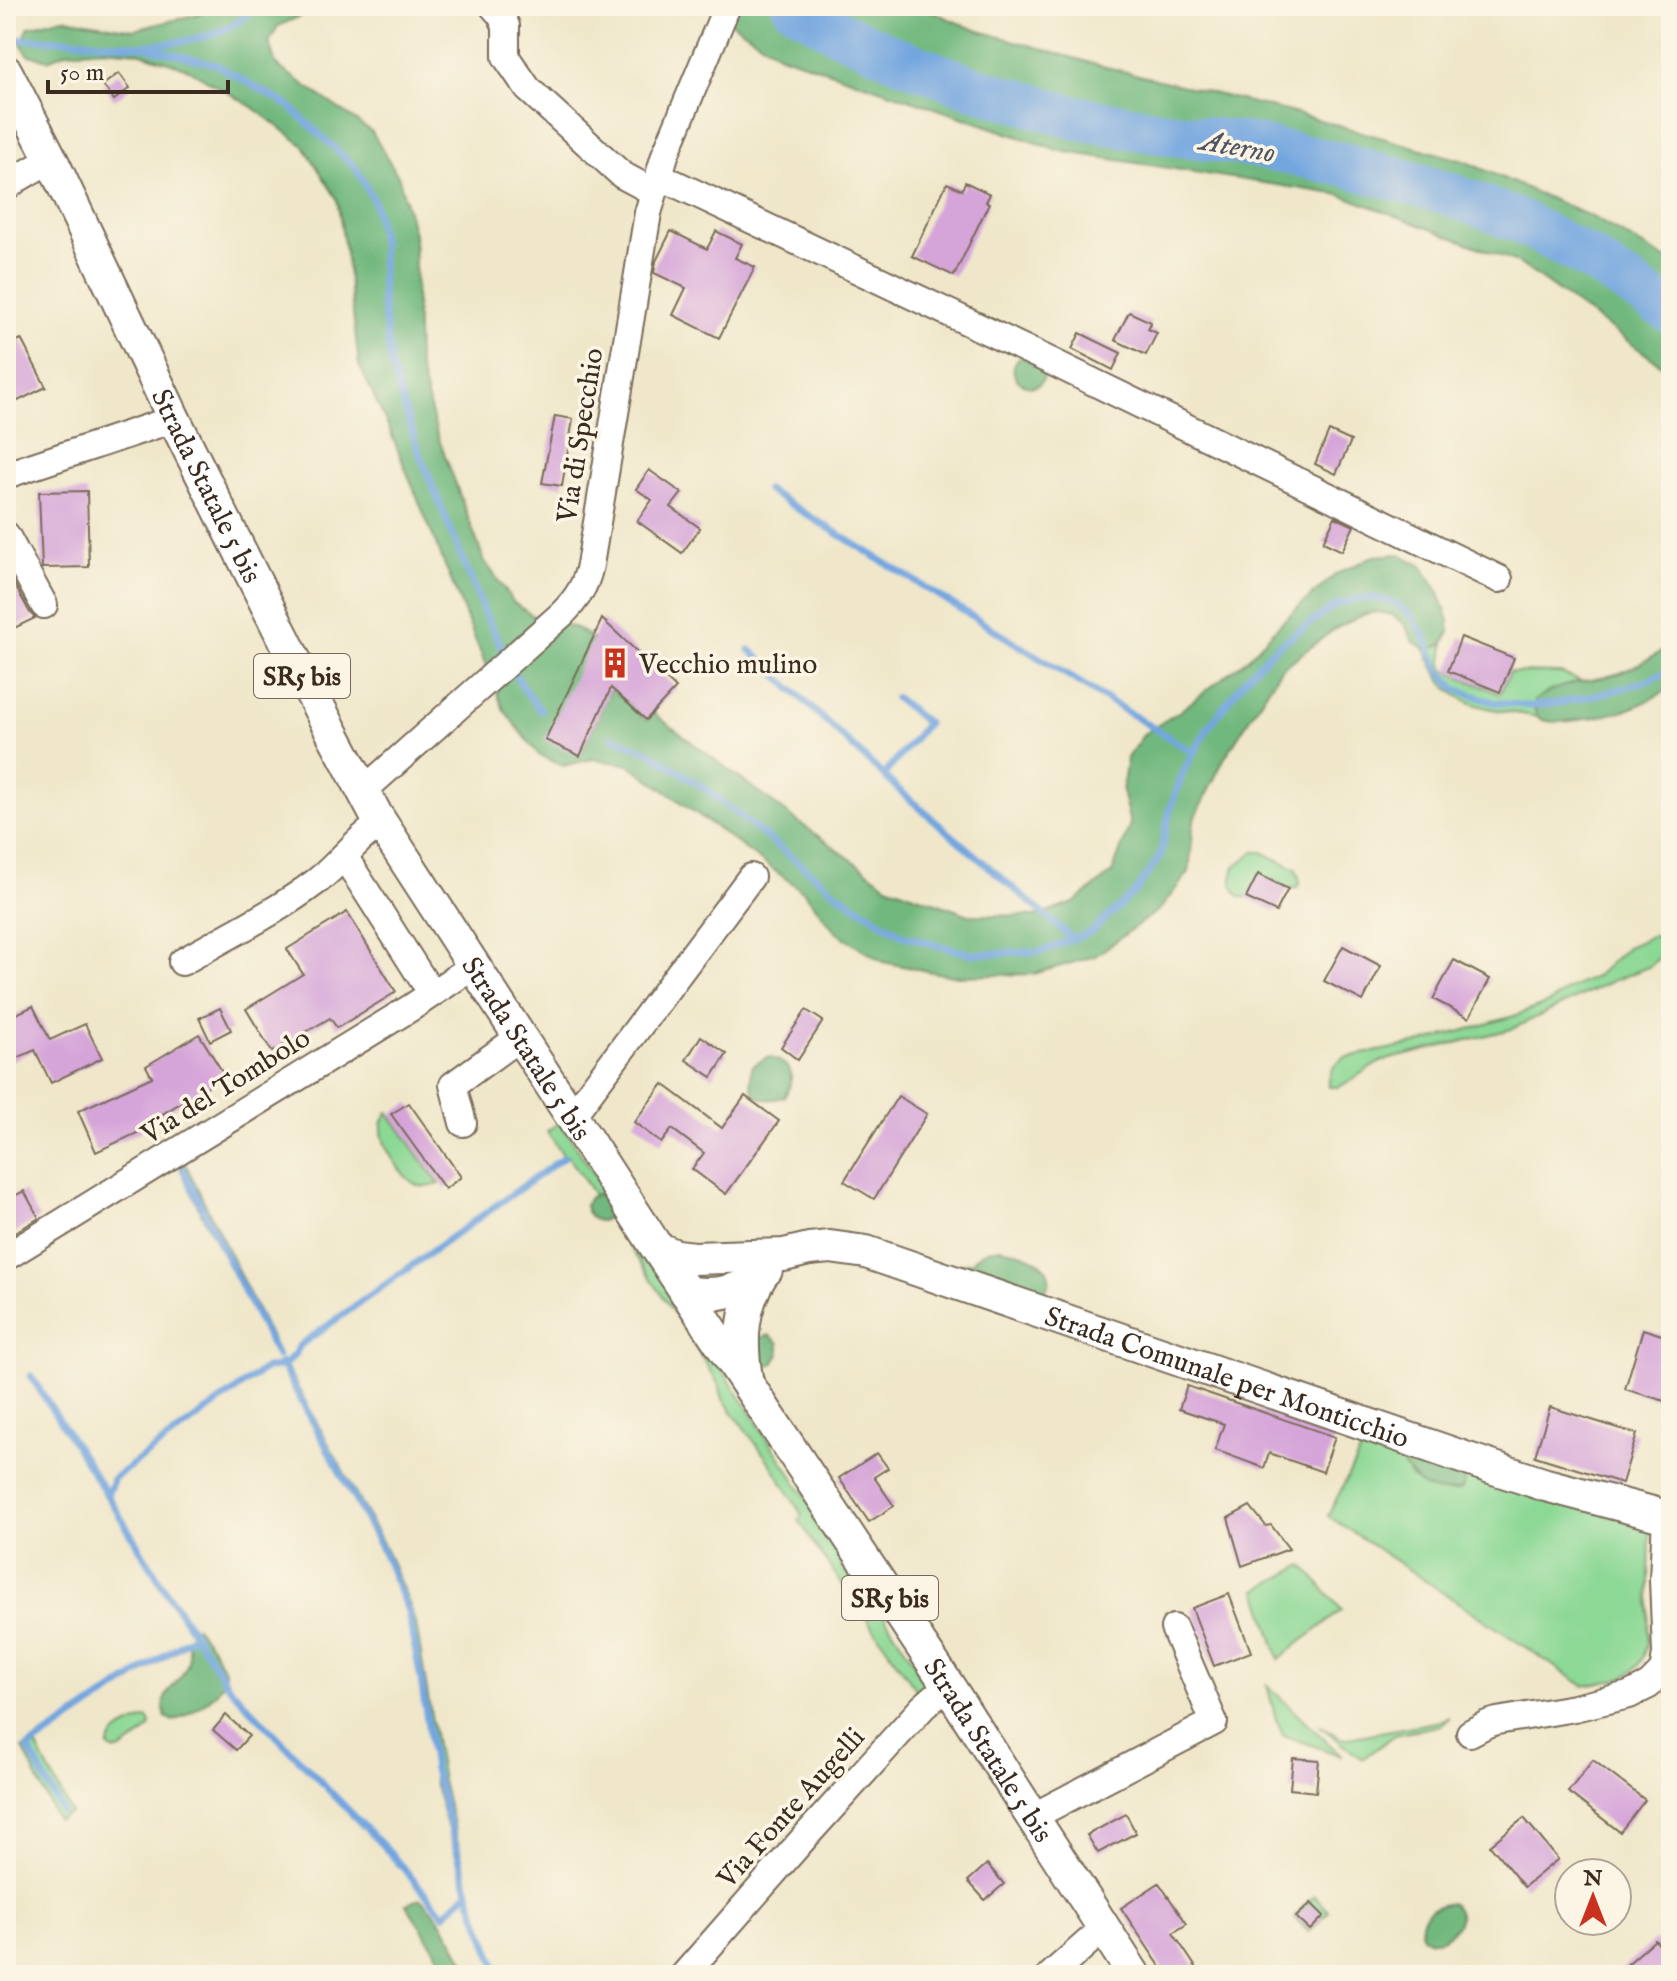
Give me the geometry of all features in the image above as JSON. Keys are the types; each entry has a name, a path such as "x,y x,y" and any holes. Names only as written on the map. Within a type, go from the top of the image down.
{"main road":[{"name":"Strada Statale 5 bis","path":"6,72 51,159 174,419 363,791 657,1248 949,1687 1134,1975"},
{"name":"Strada Comunale per Monticchio","path":"657,1248 683,1257 761,1262"},
{"name":"Strada Comunale per Monticchio","path":"686,1292 692,1278 716,1262 761,1262 809,1249 851,1249 881,1256 1491,1467 1668,1517"},
{"path":"746,1382 742,1342 744,1317 761,1262"}],"street":[{"path":"493,6 506,26 506,57 528,89 622,175 656,184 1044,358 1499,579"},
{"name":"Via di Specchio","path":"363,791 562,614 583,588 590,565 644,231 669,146 727,6"},
{"path":"6,188 51,159"},
{"path":"6,475 174,419"},
{"path":"6,535 44,605"},
{"path":"182,962 296,897 321,878 357,840 382,823"},
{"path":"344,856 423,980"},
{"path":"572,1116 751,877"},
{"name":"Via del Tombolo","path":"6,1257 475,965"},
{"path":"463,1123 453,1085 521,1036"},
{"path":"1470,1733 1497,1721 1629,1695 1655,1679 1664,1667 1666,1653 1663,1580 1668,1517"},
{"path":"1032,1817 1214,1722 1174,1628"},
{"name":"Via Fonte Augelli","path":"684,1975 923,1707 949,1687"},
{"path":"1051,1975 1104,1928"}],"green space":[{"path":"209,6 323,6 278,26 269,42 276,65 372,132 399,178 414,234 418,363 437,434 484,560 514,603 535,617 576,628 593,639 580,756 611,688 646,720 653,713 887,885 969,915 1036,916 1074,903 1112,873 1130,824 1122,791 1127,758 1144,734 1180,711 1247,659 1284,620 1336,574 1374,556 1400,554 1422,566 1439,593 1449,621 1449,632 1444,643 1434,648 1423,647 1413,641 1405,625 1392,615 1379,612 1365,614 1335,629 1281,669 1224,759 1194,820 1189,872 1160,909 1095,956 1034,974 952,976 883,962 837,933 804,892 630,765 592,759 563,766 539,755 504,710 388,426 359,365 337,199 303,145 252,107 186,68 138,52 103,49 67,52 48,60 29,55 21,44 29,27 63,18 134,30 198,14"},
{"path":"707,6 919,6 973,29 1098,65 1298,114 1464,161 1594,218 1671,262 1671,372 1517,262 1341,195 1060,151 778,54"},
{"path":"1021,356 1045,370 1043,380 1037,386 1023,384 1017,379 1015,364"},
{"path":"1444,643 1442,665 1446,671 1500,694 1510,672 1561,673 1580,681 1542,695 1534,708 1538,717 1485,708 1461,698 1439,676 1423,647 1434,648"},
{"path":"1671,646 1671,688 1646,702 1629,709 1571,721 1546,721 1536,714 1535,700 1545,694 1565,685 1620,673"},
{"path":"1254,852 1262,852 1296,869 1300,881 1297,888 1287,888 1267,879 1253,887 1248,898 1240,897 1232,883 1235,866"},
{"path":"1654,935 1665,947 1651,966 1512,1029 1382,1061 1339,1087 1329,1087 1332,1071 1343,1058 1424,1042 1551,1002 1566,990 1595,977 1627,947"},
{"path":"768,1057 782,1063 790,1072 790,1083 784,1097 760,1098 753,1090 752,1066"},
{"path":"388,1112 439,1184 425,1187 414,1183 395,1162 382,1130"},
{"path":"560,1122 927,1682 918,1692 814,1544 799,1520 802,1515 773,1467 723,1399 719,1385 678,1319 568,1156 300,1347 286,1366 386,1549 410,1606 417,1630 442,1781 471,1893 468,1896 434,1782 406,1608 386,1562 282,1368 267,1369 116,1478 113,1486 110,1479 265,1367 284,1361 297,1346 564,1156 547,1131"},
{"path":"182,1157 277,1350 277,1356 204,1219 177,1161"},
{"path":"601,1193 609,1211 608,1217 598,1221 588,1213 585,1205 591,1196"},
{"path":"1000,1248 1032,1258 1045,1268 1049,1283 1043,1295 958,1264 972,1262 981,1253"},
{"path":"769,1335 779,1343 779,1354 773,1364 759,1368 754,1340"},
{"path":"1365,1442 1402,1455 1400,1459 1411,1478 1429,1489 1463,1473 1650,1526 1648,1641 1640,1663 1626,1676 1584,1686 1328,1516"},
{"path":"1408,1448 1457,1466 1464,1476 1462,1489 1442,1492 1418,1482 1400,1459"},
{"path":"1303,1565 1342,1610 1279,1659 1257,1590"},
{"path":"196,1627 225,1671 224,1678 207,1701 173,1721 165,1717 164,1701 187,1665 188,1638"},
{"path":"188,1639 188,1643 36,1745 71,1813 57,1820 23,1748"},
{"path":"1267,1685 1342,1756 1283,1735"},
{"path":"1450,1717 1441,1725 1395,1735 1362,1759 1319,1725 1343,1739"},
{"path":"147,1718 150,1727 131,1743 119,1751 108,1747 118,1732"},
{"path":"1314,1896 1329,1911 1309,1932 1294,1917"},
{"path":"420,1899 442,1923 472,1975 451,1975 406,1904"},
{"path":"1452,1903 1459,1913 1459,1919 1452,1932 1439,1940 1422,1936 1422,1922 1428,1912"}],"building":[{"path":"119,73 130,88 114,100 103,85"},
{"path":"965,182 990,194 986,202 989,203 954,276 912,256 947,183 962,190"},
{"path":"671,231 707,249 716,231 742,244 735,258 755,267 719,338 673,315 686,288 654,273 656,261"},
{"path":"1129,312 1151,322 1148,329 1157,333 1146,355 1115,340"},
{"path":"1080,333 1121,353 1113,370 1072,349"},
{"path":"21,339 46,387 6,407 6,346"},
{"path":"555,416 573,419 562,486 542,483"},
{"path":"1329,431 1351,441 1336,474 1315,464"},
{"path":"649,470 682,493 671,507 700,528 682,553 637,521 652,500 636,489"},
{"path":"87,491 89,567 42,568 39,492"},
{"path":"1335,517 1354,526 1342,551 1323,542"},
{"path":"6,569 35,618 6,632"},
{"name":"Vecchio mulino","path":"602,619 676,688 646,720 611,688 580,756 545,740"},
{"path":"1461,637 1514,658 1500,692 1448,671"},
{"path":"1258,874 1288,889 1276,912 1246,898"},
{"path":"347,912 396,992 337,1028 330,1018 272,1052 246,1009 303,974 287,949"},
{"path":"1343,946 1381,966 1363,1001 1324,981"},
{"path":"1454,960 1490,979 1469,1018 1433,999"},
{"path":"33,1006 50,1040 85,1024 102,1058 51,1083 35,1050 6,1063 6,1038 13,1035 6,1019"},
{"path":"220,1008 231,1030 210,1041 199,1018"},
{"path":"806,1010 823,1021 798,1060 781,1047"},
{"path":"199,1034 225,1076 146,1124 148,1128 96,1152 78,1111 152,1077 146,1066"},
{"path":"701,1036 727,1054 712,1077 686,1060"},
{"path":"663,1084 722,1128 745,1096 779,1121 726,1194 692,1169 704,1153 672,1129 661,1143 634,1122"},
{"path":"898,1096 927,1114 874,1199 844,1181"},
{"path":"409,1103 461,1177 445,1189 391,1114"},
{"path":"24,1191 39,1218 6,1238 6,1200"},
{"path":"1643,1329 1671,1338 1671,1403 1625,1389"},
{"path":"1187,1386 1335,1437 1323,1472 1269,1453 1264,1468 1215,1450 1224,1424 1179,1409"},
{"path":"1550,1407 1637,1434 1622,1483 1535,1456"},
{"path":"877,1453 888,1468 874,1477 894,1506 869,1522 839,1478"},
{"path":"1250,1506 1266,1526 1271,1525 1289,1549 1242,1566 1228,1518"},
{"path":"1229,1594 1251,1652 1214,1666 1192,1608"},
{"path":"226,1715 249,1736 236,1750 213,1730"},
{"path":"1293,1758 1319,1760 1316,1792 1290,1789"},
{"path":"1593,1760 1645,1800 1620,1832 1568,1792"},
{"path":"1126,1814 1136,1833 1098,1853 1087,1835"},
{"path":"1524,1818 1556,1857 1524,1887 1490,1845"},
{"path":"987,1864 1004,1884 985,1900 968,1881"},
{"path":"1159,1883 1187,1924 1173,1933 1201,1975 1166,1975 1121,1908"},
{"path":"1311,1903 1324,1916 1310,1930 1296,1917"},
{"path":"1655,1940 1671,1958 1671,1975 1615,1975"}],"waterway":[{"path":"148,45 207,36 234,24 258,6"},
{"name":"Aterno","path":"794,6 840,33 903,61 974,88 1073,117 1255,146 1346,165 1452,195 1521,222 1589,258 1671,312"},
{"path":"6,39 142,46 215,64 289,106 356,168 374,202 382,243 382,300 391,366 418,450 484,612 503,650"},
{"path":"767,490 1194,753"},
{"path":"612,737 651,753 703,787 838,894 904,936 971,954 1040,952 1091,932 1135,892 1160,856 1170,809 1184,770 1208,728 1248,675 1276,647 1336,605 1355,599 1377,598 1398,605 1412,616 1425,637 1438,669 1456,689 1493,702 1530,706 1558,703 1606,693 1671,670"},
{"path":"750,650 899,790 1073,939"},
{"path":"514,672 541,711"},
{"path":"884,775 927,723 896,698"},
{"path":"107,1495 114,1478 266,1368 286,1363 299,1346 564,1157"},
{"path":"183,1169 277,1356"},
{"path":"281,1363 382,1549 408,1611 434,1769 471,1900 499,1975"},
{"path":"31,1376 230,1688 389,1852 444,1915 468,1892"},
{"path":"62,1811 28,1748 195,1635"}],"place":[{"name":"Vecchio mulino","path":"615,663"}]}
